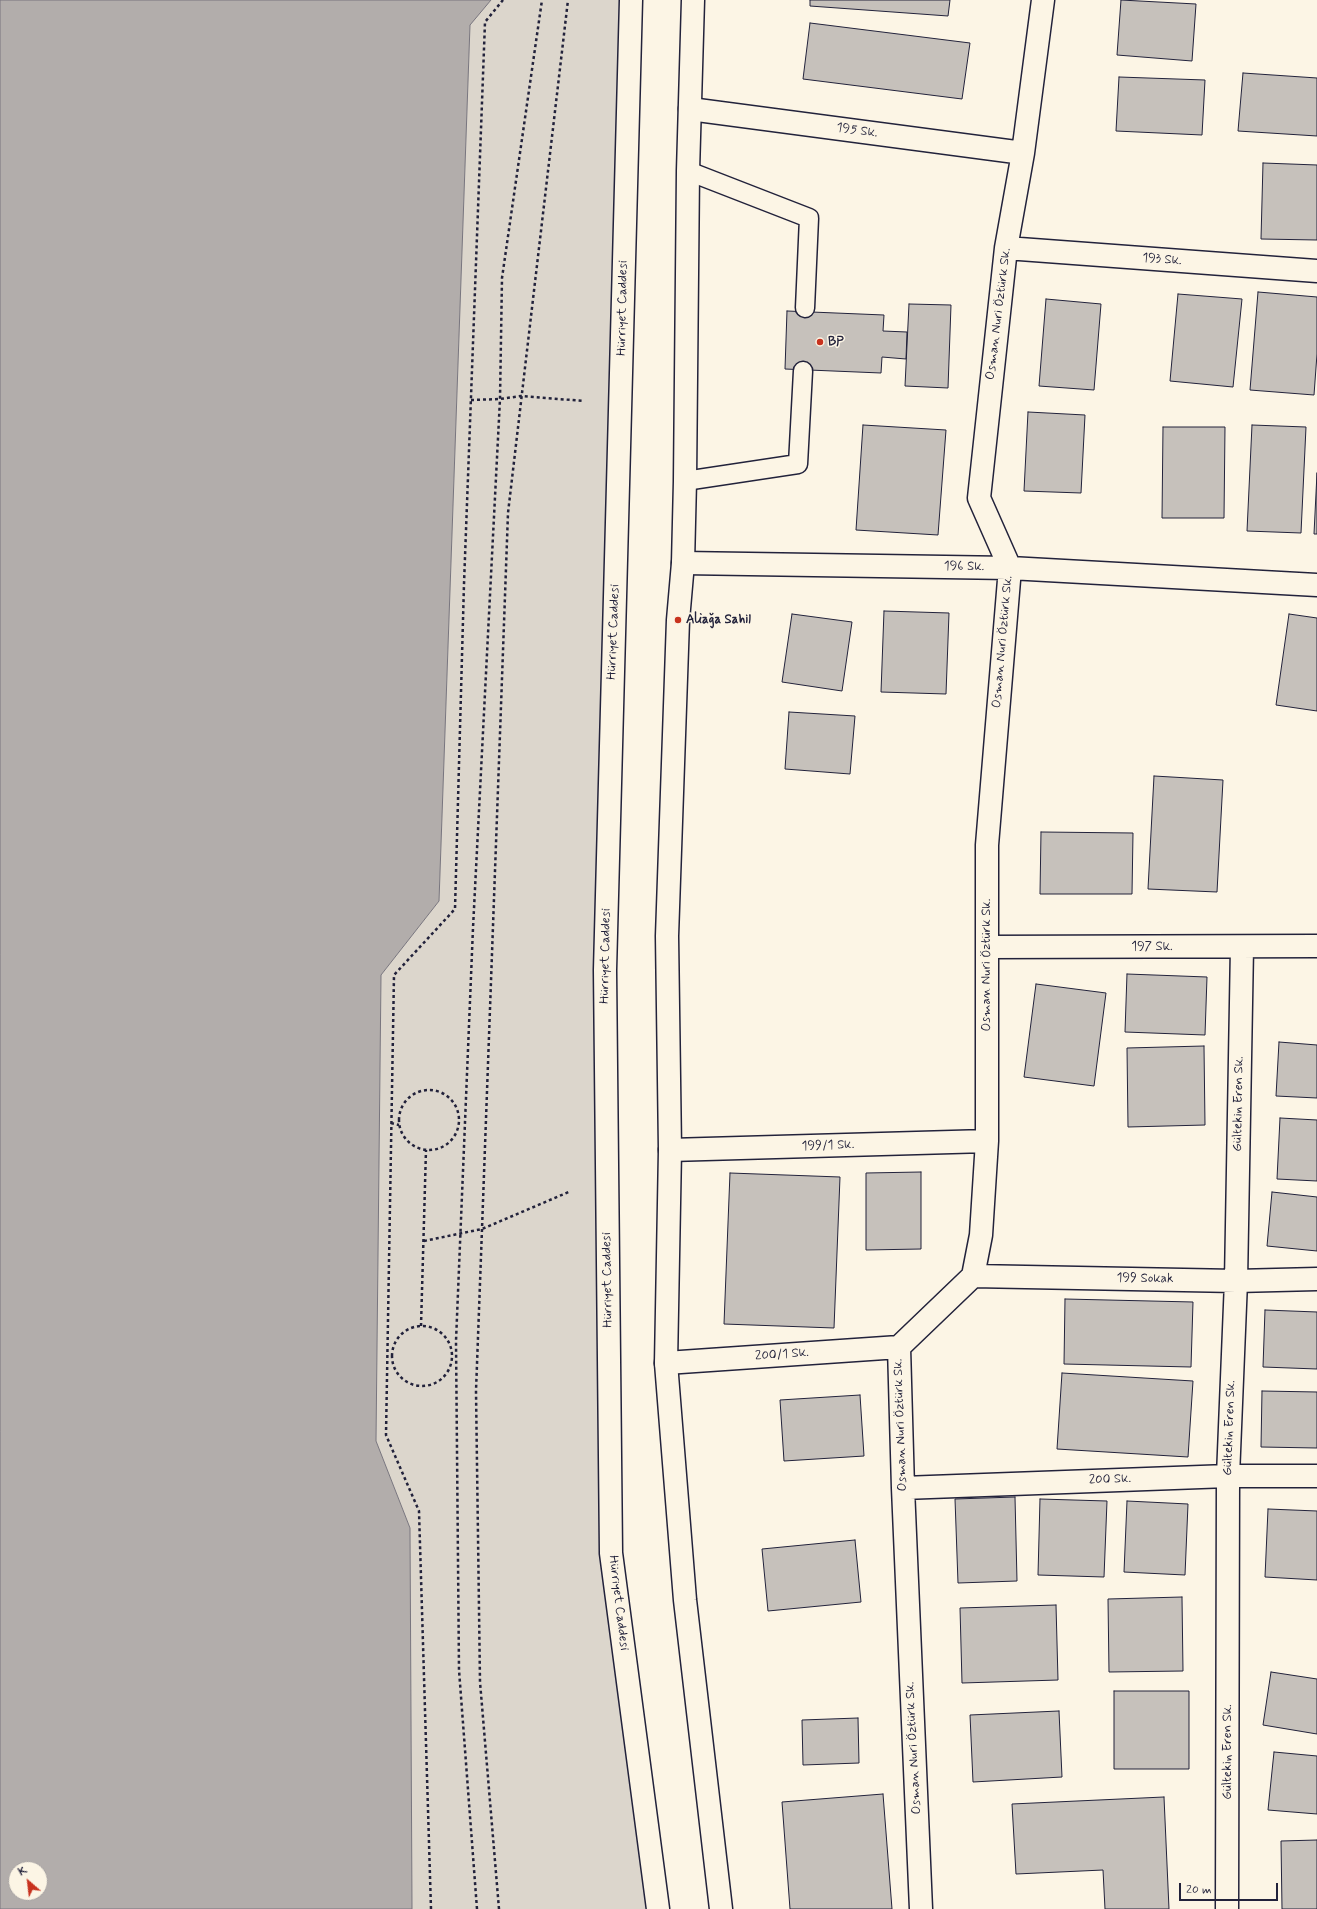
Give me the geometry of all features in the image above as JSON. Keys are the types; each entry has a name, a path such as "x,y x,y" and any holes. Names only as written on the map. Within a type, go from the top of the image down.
{"main road":[{"name":"Hürriyet Caddesi","path":"631,0 605,970 611,1553 658,1909"},
{"path":"693,0 688,171 683,563 678,620 667,936 670,1150 666,1363 685,1600 721,1909"},
{"name":"Osman Nuri Öztürk Sk.","path":"921,1909 902,1488 899,1347 973,1276 981,1235 987,1141 986,845 1010,568 979,498 1006,248 1023,153 1043,0"},
{"name":"195 Sk.","path":"690,109 1023,153"},
{"name":"193 Sk.","path":"1006,248 1317,271"},
{"name":"196 Sk.","path":"683,563 1010,568 1317,585"},
{"name":"197 Sk.","path":"987,947 1317,946"},
{"name":"Gültekin Eren Sk.","path":"1227,1909 1228,1476 1236,1281 1242,947"},
{"name":"199/1 Sk.","path":"670,1150 987,1141"},
{"name":"199 Sokak","path":"973,1276 1236,1281 1317,1279"},
{"name":"200/1 Sk.","path":"666,1363 899,1347"},
{"name":"200 Sk.","path":"902,1488 1228,1476 1317,1476"}],"lane":[{"path":"688,171 809,218 805,308"},
{"path":"685,481 798,464 803,371"}],"path":[{"path":"431,1909 419,1511 386,1435 394,975 455,909 471,400 485,22 503,0"},
{"path":"477,1909 459,1670 456,1358 473,928 500,399 502,278 542,0"},
{"path":"499,1909 480,1682 476,1391 508,513 568,0"},
{"path":"471,400 500,399 521,396 584,401"},
{"path":"426,1090 436,1091 445,1095 453,1102 457,1110 459,1120 457,1130 453,1138 445,1146 426,1150 409,1142 402,1134 399,1126 399,1116 403,1106 409,1098 426,1090"},
{"path":"459,1120 465,1121"},
{"path":"391,1123 399,1126"},
{"path":"422,1326 426,1150"},
{"path":"424,1241 482,1229 571,1191"},
{"path":"412,1327 431,1327 444,1335 451,1348 452,1358 449,1368 444,1376 436,1382 417,1386 400,1376 394,1368 392,1349 396,1340 412,1327"},
{"path":"387,1359 392,1359"}],"shaded area":[{"path":"0,0 491,0 470,25 439,901 381,975 376,1441 410,1528 412,1909 0,1909"},
{"path":"491,0 631,0 605,970 611,1553 658,1909 412,1909 410,1528 376,1441 381,975 439,901 470,24"}],"building":[{"path":"810,0 950,0 948,16 810,6"},
{"path":"1121,0 1196,4 1192,61 1117,55"},
{"path":"810,23 970,43 962,99 803,79"},
{"path":"1243,73 1317,78 1317,136 1238,131"},
{"path":"1119,77 1205,80 1202,135 1116,131"},
{"path":"1263,163 1317,165 1317,240 1261,239"},
{"path":"1258,292 1317,297 1317,354 1314,395 1250,390"},
{"path":"1178,294 1242,299 1233,387 1170,381"},
{"path":"1046,299 1101,304 1094,390 1039,386"},
{"path":"909,304 951,305 948,388 905,386"},
{"path":"787,311 884,315 883,331 907,332 906,359 882,357 881,373 785,369"},
{"path":"1028,412 1085,415 1081,493 1024,491"},
{"path":"863,425 946,430 938,535 856,530"},
{"path":"1252,425 1306,427 1301,533 1247,531"},
{"path":"1163,427 1225,427 1224,518 1162,518"},
{"path":"1317,473 1317,534 1314,534"},
{"path":"884,611 949,613 946,694 881,692"},
{"path":"792,614 852,622 842,691 782,682"},
{"path":"1289,614 1317,618 1317,711 1276,705"},
{"path":"789,712 855,716 850,774 785,769"},
{"path":"1154,776 1223,780 1217,892 1148,889"},
{"path":"1041,832 1133,833 1132,894 1040,894"},
{"path":"1127,974 1207,977 1205,1035 1125,1032"},
{"path":"1036,984 1106,993 1094,1086 1024,1077"},
{"path":"1279,1042 1317,1045 1317,1098 1276,1096"},
{"path":"1204,1046 1205,1125 1128,1127 1127,1048"},
{"path":"1280,1118 1317,1120 1317,1181 1277,1179"},
{"path":"921,1172 921,1249 866,1250 866,1173"},
{"path":"730,1173 840,1177 834,1328 724,1324"},
{"path":"1272,1192 1317,1197 1317,1251 1267,1246"},
{"path":"1065,1299 1193,1302 1191,1367 1064,1364"},
{"path":"1265,1310 1317,1312 1317,1369 1263,1367"},
{"path":"1062,1373 1193,1381 1188,1457 1057,1449"},
{"path":"1262,1391 1317,1392 1317,1448 1261,1447"},
{"path":"860,1395 864,1456 784,1461 780,1400"},
{"path":"1015,1497 1017,1581 958,1583 955,1499"},
{"path":"1040,1499 1107,1501 1104,1577 1038,1575"},
{"path":"1127,1501 1188,1504 1185,1575 1124,1572"},
{"path":"1268,1509 1317,1511 1317,1580 1265,1577"},
{"path":"855,1540 861,1602 768,1611 762,1549"},
{"path":"1182,1597 1183,1671 1109,1672 1108,1599"},
{"path":"1056,1605 1058,1680 962,1683 960,1608"},
{"path":"1271,1672 1317,1679 1317,1734 1263,1725"},
{"path":"1114,1691 1189,1691 1189,1769 1114,1769"},
{"path":"1059,1711 1062,1777 973,1782 970,1715"},
{"path":"858,1718 859,1763 803,1765 802,1720"},
{"path":"1274,1752 1317,1756 1317,1814 1268,1810"},
{"path":"883,1794 892,1909 790,1909 782,1802"},
{"path":"1164,1797 1169,1909 1105,1909 1103,1870 1016,1874 1012,1804"},
{"path":"1317,1840 1317,1909 1282,1909 1281,1841"}],"place":[{"name":"BP","path":"820,342"},
{"name":"Aliağa Sahil","path":"678,620"}]}
